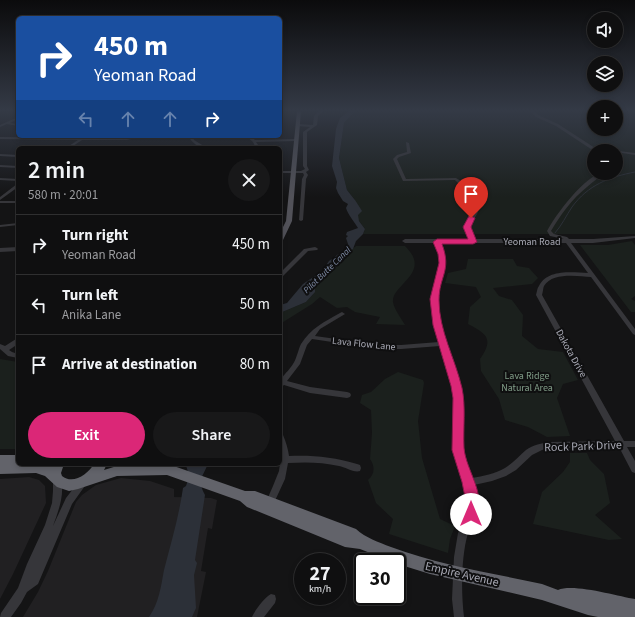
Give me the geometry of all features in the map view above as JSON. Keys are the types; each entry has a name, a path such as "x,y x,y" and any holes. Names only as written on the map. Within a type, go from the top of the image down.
{"highway":[{"path":"0,460 16,460"},
{"path":"56,478 55,472 57,466"},
{"path":"85,481 98,470 100,466"},
{"name":"Empire Avenue","path":"158,466 245,497 252,502 345,540 360,542 402,558 458,574 542,592 586,597 635,607"},
{"path":"0,469 38,467 50,472 56,478"},
{"name":"Empire Avenue","path":"56,478 64,485 71,486 117,471 143,469 168,470"},
{"name":"Empire Avenue","path":"245,497 255,497 270,502 350,534 360,542"},
{"name":"Empire Avenue","path":"542,592 588,607 635,617"}],"main road":[{"path":"282,236 289,221 296,140"}],"street":[{"path":"71,146 80,140"},
{"path":"192,140 202,146"},
{"path":"257,146 254,141 296,140"},
{"path":"282,172 304,171 308,169 305,166 305,140"},
{"path":"407,143 409,153 396,157 395,159 404,180 456,179 460,182 477,209 467,227 473,242"},
{"path":"623,152 635,154"},
{"path":"0,155 16,156"},
{"path":"0,166 16,167"},
{"path":"301,220 304,179 306,175 304,171"},
{"path":"0,179 16,180"},
{"path":"592,180 572,198 560,213 549,231 552,235 565,238 568,241 635,333"},
{"path":"0,199 16,187"},
{"path":"0,202 16,202"},
{"path":"0,226 16,224"},
{"name":"Yeoman Road","path":"405,241 602,241 635,237"},
{"path":"437,242 442,254 443,263 436,288 435,309 437,325 456,386 458,398 458,450 469,482 472,497 471,514 463,533 458,574 457,599 459,617"},
{"path":"0,250 16,249"},
{"path":"282,274 306,250 315,249"},
{"name":"Dakota Drive","path":"592,274 566,274 552,277 543,282 539,295 635,469"},
{"path":"282,383 297,364 304,346 310,337 318,328 342,314"},
{"name":"Lava Flow Lane","path":"310,337 379,347 443,344"},
{"path":"2,348 16,342"},
{"path":"2,348 16,355"},
{"path":"282,384 347,395"},
{"path":"270,502 282,476 286,460 282,443"},
{"name":"Rock Park Drive","path":"469,482 493,478 514,466 523,456 539,447 635,444"},
{"path":"286,460 317,459 342,463 357,468"},
{"path":"5,617 23,588 26,577 56,506 58,489 56,478"},
{"path":"23,588 34,580 69,501 85,481"},
{"path":"257,617 271,599"}],"shaded area":[{"path":"29,477 39,480 45,486 46,503 0,599 0,479"},
{"path":"121,478 150,481 174,489 174,497 211,498 217,500 212,529 208,528 201,571 206,572 197,617 23,617 38,592 48,571 76,502 82,495 96,485"}],"green space":[{"path":"342,140 635,140 635,234 363,234 365,229 357,218 355,200 347,190 339,158"},
{"path":"632,241 635,245 635,296 631,299 635,301 635,312 631,312 580,245 608,245"},
{"path":"356,246 405,246 412,255 415,264 409,278 394,296 393,302 396,311 405,325 376,324 380,317 355,312 347,307 337,308 320,297 312,304 282,323 282,312 306,302 313,294 314,284 335,268 342,257"},
{"name":"Lava Ridge Natural Area","path":"468,259 513,259 517,266 529,268 538,278 532,284 493,288 499,296 512,300 523,315 522,336 538,349 563,352 578,380 563,384 557,398 570,436 547,437 528,427 505,420 499,399 481,371 480,359 487,346 486,338 484,334 468,324 470,307 481,297 476,287 445,283 448,273 466,269"},
{"path":"0,359 16,362 16,449 0,449"},
{"path":"398,372 423,380 424,383 418,421 422,458 440,519 455,526 450,539 448,553 389,534 393,519 376,503 368,480 374,470 370,459 372,433 371,410 360,403 362,395 371,392 385,379"},
{"path":"570,453 587,453 590,460 604,474 610,503 595,515 622,539 609,540 533,524 542,492 563,472 570,462"}],"water":[{"name":"Pilot Butte Canal","path":"335,140 342,140 339,158 347,190 362,211 358,215 359,221 365,229 363,234 356,241 353,249 342,257 335,268 315,284 315,292 306,302 282,312 282,304 287,303 303,284 322,271 329,261 344,250 348,244 346,238 348,236 346,235 347,232 358,228 347,211 346,208 348,204 343,201 338,193 336,188 337,182 332,166"},
{"path":"207,466 201,479 201,486 205,495 195,560 197,563 194,575 196,608 192,617 149,617 159,594 183,488 186,486 188,480 188,472 186,467"}],"waterway":[{"path":"555,233 572,207 585,193 608,179 635,172"}],"route":[{"path":"471,218 467,227 473,242 437,242 442,254 443,263 434,299 437,325 456,386 458,398 458,450 469,482 472,497 471,514"}]}
